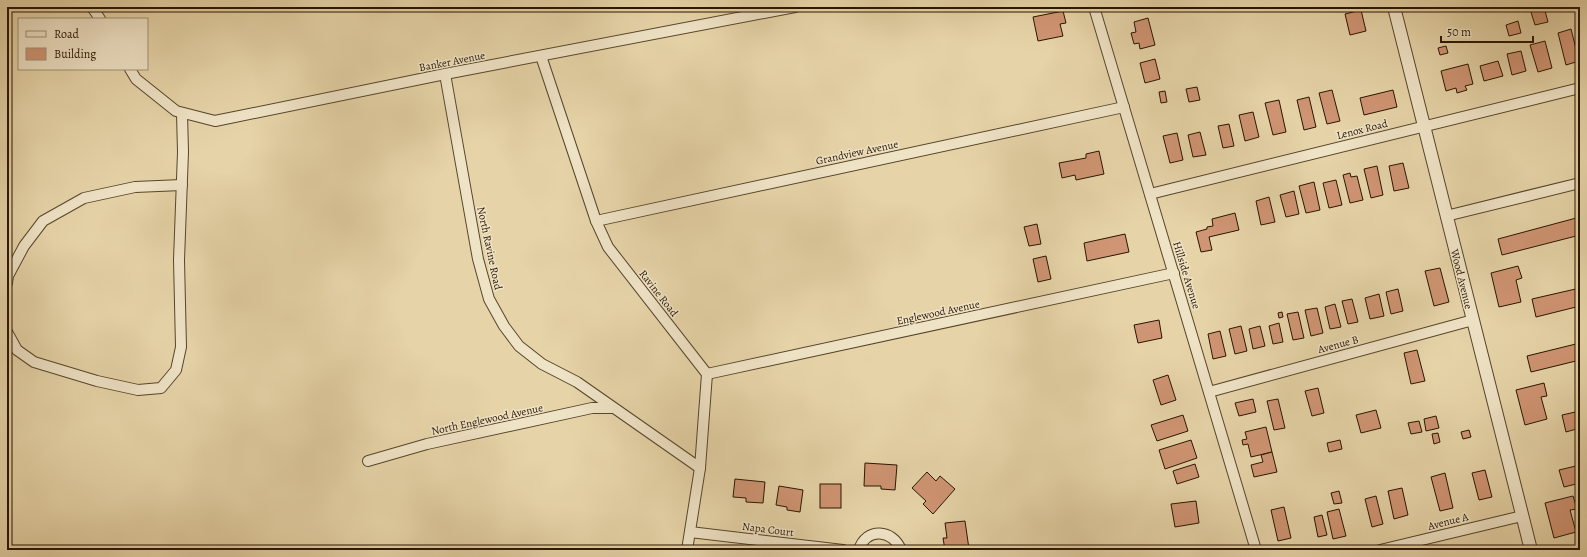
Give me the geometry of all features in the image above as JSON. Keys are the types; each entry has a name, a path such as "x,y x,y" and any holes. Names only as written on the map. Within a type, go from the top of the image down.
{"street":[{"path":"92,7 99,18"},
{"name":"Banker Avenue","path":"131,70 136,79 176,111 215,121 445,74 795,7"},
{"name":"Hillside Avenue","path":"1094,7 1256,550"},
{"name":"Wood Avenue","path":"1394,7 1531,550"},
{"name":"Ravine Road","path":"541,56 596,221 608,247 707,374"},
{"name":"North Ravine Road","path":"445,74 478,260 489,299 504,326 519,346 542,364 577,382 612,408 700,468"},
{"name":"Lenox Road","path":"1150,194 1580,88"},
{"name":"Grandview Avenue","path":"596,221 1124,106"},
{"path":"7,332 17,350 34,362 97,381 138,390 161,388 176,370 181,347 179,260 183,152 182,112"},
{"path":"1446,216 1580,183"},
{"path":"7,283 8,276 24,246 43,221 84,198 135,187 182,185"},
{"name":"Englewood Avenue","path":"707,374 1174,273"},
{"name":"Avenue B","path":"1209,392 1473,320"},
{"path":"687,550 700,468 707,374"},
{"name":"North Englewood Avenue","path":"368,461 427,444 592,408 612,408"},
{"name":"Avenue A","path":"1380,550 1522,516"},
{"name":"Napa Court","path":"690,532 843,550"},
{"path":"859,550 866,539 879,533 893,537 901,550"}],"building":[{"path":"1425,7 1438,7 1426,10"},
{"path":"1544,7 1548,22 1535,25 1530,9"},
{"path":"1361,10 1366,31 1350,35 1345,14"},
{"path":"1063,11 1066,23 1060,24 1063,36 1038,41 1033,17"},
{"path":"1148,18 1155,45 1140,49 1139,43 1134,44 1131,33 1136,32 1134,22"},
{"path":"1518,21 1521,33 1509,36 1506,25"},
{"path":"1571,29 1579,61 1566,65 1558,33"},
{"path":"1545,41 1552,68 1538,72 1530,45"},
{"path":"1446,46 1448,53 1440,55 1438,48"},
{"path":"1521,51 1526,71 1512,75 1507,54"},
{"path":"1155,59 1160,79 1145,83 1140,63"},
{"path":"1498,61 1503,76 1484,81 1480,66"},
{"path":"1468,64 1473,84 1465,86 1467,90 1457,93 1456,88 1446,91 1441,71"},
{"path":"1197,87 1200,100 1189,102 1186,89"},
{"path":"1332,90 1340,121 1327,124 1319,93"},
{"path":"1393,90 1397,107 1364,115 1360,98"},
{"path":"1165,91 1167,102 1161,103 1159,92"},
{"path":"1309,97 1316,127 1304,130 1297,100"},
{"path":"1279,100 1286,132 1273,135 1265,103"},
{"path":"1253,112 1259,137 1245,141 1239,115"},
{"path":"1229,124 1234,146 1223,148 1218,126"},
{"path":"1200,132 1206,155 1193,157 1188,135"},
{"path":"1177,133 1183,160 1170,163 1163,136"},
{"path":"1099,151 1104,174 1076,180 1075,175 1062,178 1059,163 1086,158 1086,154"},
{"path":"1403,163 1409,188 1394,191 1389,166"},
{"path":"1377,166 1383,195 1371,198 1364,169"},
{"path":"1350,173 1351,177 1357,176 1363,200 1350,203 1343,175"},
{"path":"1336,180 1342,205 1329,208 1323,183"},
{"path":"1314,182 1320,210 1306,213 1299,186"},
{"path":"1294,191 1299,214 1286,217 1280,195"},
{"path":"1269,197 1275,222 1261,225 1256,201"},
{"path":"1235,213 1239,230 1209,237 1212,250 1201,252 1196,232 1213,226 1212,219"},
{"path":"1580,217 1580,235 1502,255 1498,239"},
{"path":"1037,224 1041,244 1029,246 1024,227"},
{"path":"1125,234 1129,252 1087,261 1084,243"},
{"path":"1046,256 1051,279 1038,282 1033,259"},
{"path":"1518,266 1522,278 1516,280 1521,302 1499,307 1491,273"},
{"path":"1440,268 1449,302 1434,306 1425,271"},
{"path":"1580,288 1580,306 1536,317 1532,299"},
{"path":"1398,289 1403,311 1391,314 1386,292"},
{"path":"1379,294 1384,316 1370,319 1365,298"},
{"path":"1352,299 1358,322 1348,324 1342,301"},
{"path":"1335,304 1341,327 1330,329 1325,307"},
{"path":"1317,308 1323,333 1311,336 1305,310"},
{"path":"1282,312 1283,317 1279,318 1278,313"},
{"path":"1298,312 1304,338 1293,340 1287,314"},
{"path":"1159,320 1162,338 1138,343 1134,325"},
{"path":"1279,323 1283,342 1273,344 1269,326"},
{"path":"1241,326 1247,351 1235,354 1229,329"},
{"path":"1260,326 1265,346 1253,349 1249,329"},
{"path":"1220,331 1226,356 1213,359 1208,334"},
{"path":"1580,343 1580,360 1531,372 1527,356"},
{"path":"1417,350 1425,381 1411,384 1404,353"},
{"path":"1168,375 1176,400 1161,405 1153,380"},
{"path":"1544,383 1547,396 1541,397 1547,419 1525,425 1516,390"},
{"path":"1318,388 1324,413 1312,416 1305,391"},
{"path":"1253,399 1256,412 1239,416 1235,403"},
{"path":"1278,399 1285,428 1274,430 1267,401"},
{"path":"1376,410 1381,428 1361,433 1356,415"},
{"path":"1580,411 1580,428 1566,432 1562,415"},
{"path":"1183,415 1188,431 1157,441 1151,425"},
{"path":"1436,416 1439,428 1426,431 1424,419"},
{"path":"1419,421 1422,432 1411,434 1408,423"},
{"path":"1266,427 1272,452 1251,457 1248,444 1243,445 1242,440 1247,439 1245,432"},
{"path":"1469,430 1471,437 1463,439 1461,432"},
{"path":"1438,433 1440,442 1434,444 1432,434"},
{"path":"1191,440 1197,458 1165,469 1159,450"},
{"path":"1340,440 1342,449 1329,452 1327,443"},
{"path":"1272,452 1277,472 1254,477 1251,465 1263,462 1261,455"},
{"path":"865,463 897,465 895,490 881,489 881,486 864,486"},
{"path":"1195,464 1199,477 1177,484 1173,471"},
{"path":"1580,465 1580,483 1564,487 1559,470"},
{"path":"1485,470 1492,497 1479,500 1472,473"},
{"path":"927,472 936,481 940,476 955,489 933,514 923,504 926,501 912,488"},
{"path":"1445,473 1453,508 1440,511 1431,477"},
{"path":"735,479 765,482 763,503 746,502 746,498 733,497"},
{"path":"820,484 841,484 841,508 820,508"},
{"path":"779,486 803,490 800,512 787,510 787,507 776,505"},
{"path":"1402,488 1408,515 1394,519 1388,491"},
{"path":"1339,491 1342,503 1334,504 1331,493"},
{"path":"1376,496 1383,524 1372,527 1365,499"},
{"path":"1573,496 1577,509 1570,510 1576,532 1554,538 1545,503"},
{"path":"1196,501 1199,523 1175,527 1171,504"},
{"path":"1284,507 1291,538 1278,541 1271,510"},
{"path":"1339,509 1346,536 1333,539 1327,512"},
{"path":"1322,515 1327,535 1318,537 1314,517"},
{"path":"965,521 969,549 945,550 943,538 947,538 945,523"},
{"path":"1508,547 1508,550 1496,550"}]}
